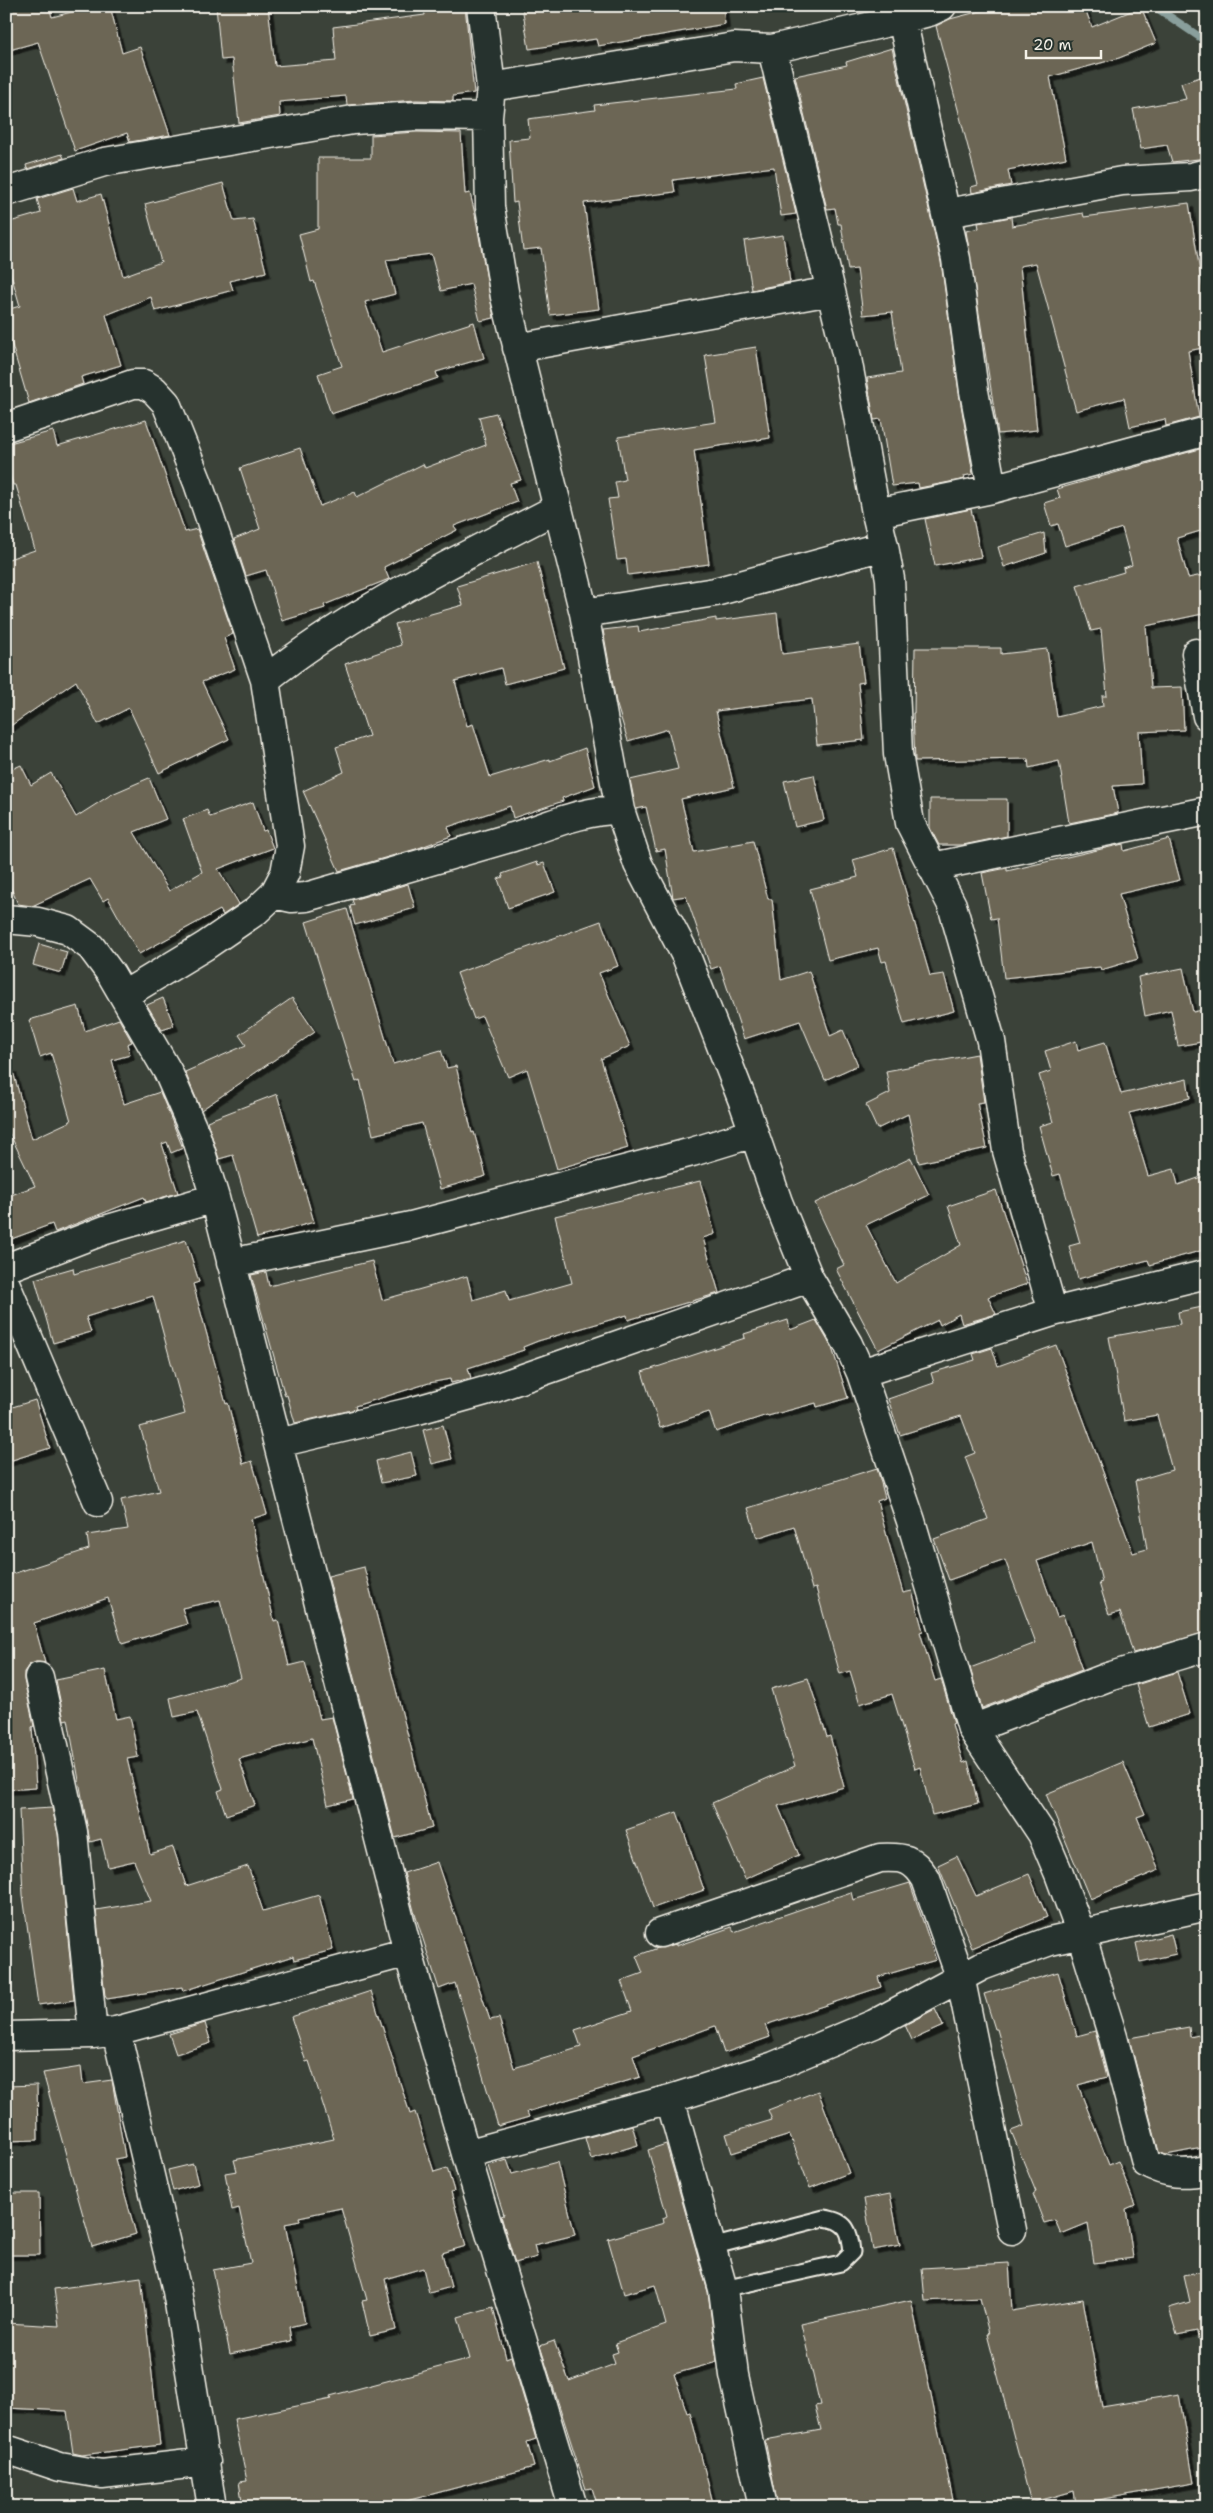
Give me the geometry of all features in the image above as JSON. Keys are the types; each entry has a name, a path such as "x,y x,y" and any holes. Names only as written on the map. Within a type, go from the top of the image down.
{"street":[{"path":"482,6 490,87 488,117 490,207 505,297 556,509 584,613 620,810 638,864 686,956 778,1202 809,1278 848,1344 861,1373 911,1521 972,1730 1042,1834 1081,1934 1113,2037 1146,2163 1163,2172 1189,2174 1207,2170"},
{"path":"490,87 734,47 772,49 902,19 929,12 942,6"},
{"path":"902,19 956,259 974,391 992,489"},
{"path":"772,49 846,353 890,579 896,726 901,783 910,822 952,905 991,1041 1007,1151 1053,1312"},
{"path":"6,192 104,162 353,120 417,116 488,117"},
{"path":"947,213 1122,181 1191,177 1207,173"},
{"path":"517,348 831,291"},
{"path":"6,427 134,384 144,384 154,390 166,403 198,484 265,680 290,846 285,873 274,894 256,911 205,946 124,995"},
{"path":"876,513 992,489 1207,431"},
{"path":"265,680 310,645 396,592 556,509"},
{"path":"584,613 715,592 884,546"},
{"path":"1196,653 1207,716"},
{"path":"274,894 292,898 306,897 516,836 581,814 603,810 620,810"},
{"path":"932,867 1207,810"},
{"path":"6,919 38,922 68,930 91,947 124,995 168,1072 196,1136 215,1198 408,1952 466,2154 573,2507"},
{"path":"231,1262 411,1226 683,1155 754,1134"},
{"path":"6,1268 105,1230 215,1198"},
{"path":"861,1373 1053,1312 1207,1274"},
{"path":"278,1443 414,1411 492,1389 809,1278"},
{"path":"6,1285 98,1502"},
{"path":"972,1730 1108,1677 1207,1648"},
{"path":"39,1677 73,1832 105,2032 177,2291 212,2507"},
{"path":"660,1933 880,1858 903,1857 918,1866 926,1879 960,1976 1012,2230"},
{"path":"466,2154 670,2099 774,2066 874,2024 960,1976 1050,1941 1207,1906"},
{"path":"6,2036 105,2032 408,1952"},
{"path":"670,2099 723,2289 734,2375 764,2507"},
{"path":"6,2449 60,2467 102,2474 206,2462"}],"lane":[{"path":"711,2247 824,2218 836,2220 847,2228 852,2252 841,2263 723,2289"}],"building":[{"path":"6,6 49,6 52,17 95,6 110,6 122,53 140,47 170,135 130,142 127,133 75,151 38,42 6,51"},
{"path":"216,6 268,6 275,66 336,61 333,27 425,15 424,9 465,6 474,93 453,96 453,101 416,100 347,105 346,96 279,102 280,116 239,123 232,59 221,60"},
{"path":"522,6 723,6 725,24 598,46 596,39 529,49"},
{"path":"1000,6 1084,6 1092,27 1141,7 1156,43 1119,58 1050,77 1066,158 1008,170 1011,185 972,193 971,187 978,185 936,26 950,19"},
{"path":"892,48 941,262 959,393 973,474 964,476 965,479 919,488 918,483 892,486 881,419 874,420 867,378 901,373 892,312 863,315 857,269 848,270 841,224 838,224 835,208 827,209 795,76 847,65 846,62"},
{"path":"1207,75 1207,158 1172,162 1167,145 1141,149 1133,109 1186,99 1181,83"},
{"path":"763,78 796,214 781,216 774,167 673,180 675,192 584,203 599,309 550,315 541,248 523,250 517,202 513,203 509,140 530,138 528,119 595,110 594,105 737,89 736,84"},
{"path":"417,132 461,133 465,194 470,193 475,214 494,318 480,321 471,284 441,291 431,254 386,260 395,294 365,302 382,352 474,322 484,358 436,372 438,378 331,414 318,374 342,366 314,281 311,282 299,234 318,229 318,158 371,158 371,135"},
{"path":"62,154 64,158 27,169 26,165"},
{"path":"223,183 234,221 253,219 266,272 230,281 233,290 155,311 151,297 106,315 121,365 81,377 83,384 29,403 6,325 6,310 20,306 6,257 6,223 41,213 37,199 73,188 77,201 101,194 123,276 161,262 145,204"},
{"path":"1189,203 1207,316 1207,347 1188,351 1199,417 1166,426 1165,419 1130,427 1124,398 1076,411 1036,263 1020,266 1037,430 998,434 966,231 979,228 978,223 1011,217 1012,226 1083,213 1084,217"},
{"path":"783,235 790,282 752,290 744,241"},
{"path":"756,347 770,438 694,450 709,564 628,575 626,559 617,560 608,499 618,498 615,482 625,480 618,437 716,422 705,355"},
{"path":"496,413 521,480 510,483 517,502 454,526 457,530 384,567 389,579 324,605 325,608 282,621 266,570 246,576 234,539 260,529 240,468 300,448 320,506 355,492 357,497 423,464 425,468 486,445 479,417"},
{"path":"146,420 185,532 197,529 233,634 224,638 235,669 202,682 229,739 159,773 129,708 98,724 76,681 6,729 6,560 35,550 16,485 13,485 6,461 6,444 53,431 57,446"},
{"path":"1207,447 1207,529 1177,538 1188,578 1207,574 1207,613 1146,626 1151,688 1182,687 1184,730 1139,732 1142,784 1113,786 1118,813 1069,823 1059,761 1029,768 1028,759 915,761 913,713 915,648 1001,648 1001,654 1047,649 1057,717 1103,706 1102,696 1107,696 1101,629 1091,631 1077,586 1124,572 1123,568 1132,565 1122,528 1065,546 1058,524 1051,526 1044,503 1060,498 1057,489"},
{"path":"971,509 981,557 935,566 925,519"},
{"path":"1044,533 1046,553 1004,567 998,547"},
{"path":"537,562 564,668 505,684 501,668 455,681 467,726 473,724 490,777 550,759 550,761 585,748 595,786 562,798 563,801 513,818 510,806 448,827 451,836 416,849 339,871 303,791 344,772 336,747 369,736 345,664 401,645 395,624 463,605 457,586"},
{"path":"777,613 782,654 859,644 864,682 858,683 864,740 817,745 812,699 716,711 734,787 681,799 694,852 753,841 768,899 772,899 781,980 809,971 830,1036 843,1030 858,1065 825,1080 800,1021 744,1039 720,966 711,969 686,896 673,898 665,849 656,851 646,807 636,809 630,780 678,769 668,729 628,741 616,702 603,630 638,626 639,632 716,618 716,621"},
{"path":"21,765 31,785 51,773 76,817 112,794 149,778 166,819 134,832 169,891 202,872 183,819 207,810 210,817 253,802 263,831 266,830 273,848 218,869 239,904 223,915 220,910 139,954 108,898 103,901 90,879 32,906 18,904 6,877 6,772"},
{"path":"814,775 824,820 795,827 784,781"},
{"path":"930,799 1007,799 1007,836 963,845 939,845 930,828"},
{"path":"1169,839 1180,880 1119,894 1138,959 1101,970 1100,967 1004,978 997,918 991,919 982,873 1007,868 1007,871 1123,844 1124,851"},
{"path":"893,848 930,976 944,974 954,1011 904,1024 886,961 882,962 878,948 828,960 810,889 858,877 853,860"},
{"path":"537,862 538,865 544,863 555,892 508,908 498,879 503,877 502,874"},
{"path":"408,884 415,908 355,925 350,906 354,905 352,900"},
{"path":"347,909 393,1064 441,1050 447,1068 456,1066 472,1133 474,1132 486,1176 440,1189 422,1123 373,1135 360,1080 356,1082 306,922"},
{"path":"601,921 618,966 599,973 630,1046 601,1059 628,1148 557,1169 527,1069 508,1077 482,1016 474,1019 457,973"},
{"path":"39,944 67,952 61,973 33,965"},
{"path":"1183,968 1193,1012 1207,1009 1207,1041 1178,1046 1171,1010 1145,1016 1138,977"},
{"path":"163,998 174,1026 162,1030 147,1005"},
{"path":"292,998 315,1032 201,1110 185,1072 246,1045 239,1035"},
{"path":"78,1006 85,1031 119,1019 132,1042 127,1044 130,1055 112,1060 124,1104 160,1092 183,1148 171,1153 167,1142 162,1144 178,1193 146,1202 144,1197 55,1232 52,1224 6,1241 6,1197 35,1186 6,1126 6,1069 12,1068 32,1139 71,1121 51,1053 40,1057 29,1020"},
{"path":"1076,1041 1078,1050 1105,1042 1121,1094 1187,1079 1190,1098 1129,1113 1148,1176 1174,1169 1178,1185 1207,1175 1207,1249 1150,1265 1148,1260 1078,1279 1069,1246 1080,1243 1060,1174 1053,1176 1039,1126 1053,1122 1039,1075 1051,1071 1045,1051"},
{"path":"977,1054 984,1102 977,1103 987,1148 919,1163 908,1114 877,1129 866,1105 890,1093 886,1071"},
{"path":"277,1094 314,1222 257,1238 233,1155 219,1159 207,1121"},
{"path":"911,1158 929,1195 866,1225 896,1283 961,1245 948,1206 996,1190 1027,1284 988,1297 996,1314 962,1324 959,1314 940,1325 938,1320 878,1350 836,1269 844,1265 815,1203"},
{"path":"700,1181 715,1234 703,1238 719,1293 628,1320 627,1315 538,1341 523,1347 524,1350 468,1368 471,1378 451,1383 450,1379 429,1383 355,1406 356,1409 295,1423 287,1395 285,1396 251,1275 266,1272 269,1286 372,1261 382,1300 467,1276 473,1300 506,1290 509,1301 572,1283 555,1216"},
{"path":"186,1240 199,1282 193,1284 226,1404 228,1403 243,1464 252,1461 267,1514 251,1519 274,1621 278,1620 289,1666 305,1662 320,1719 332,1717 353,1799 328,1805 312,1738 239,1759 255,1805 226,1815 218,1791 223,1789 197,1712 174,1717 170,1698 241,1678 220,1600 182,1608 187,1624 122,1644 108,1598 34,1623 45,1663 36,1662 29,1665 24,1672 24,1680 34,1726 32,1727 36,1788 6,1790 6,1576 89,1549 87,1535 128,1529 121,1500 159,1491 140,1427 185,1414 153,1296 86,1317 91,1332 53,1343 35,1279 73,1268 74,1274"},
{"path":"1207,1306 1207,1632 1133,1653 1120,1612 1109,1615 1099,1583 1102,1582 1092,1542 1037,1561 1057,1617 1063,1615 1082,1670 982,1708 970,1668 1036,1643 1005,1560 949,1580 934,1539 988,1519 965,1457 975,1453 961,1416 900,1435 888,1399 934,1383 931,1373 975,1360 973,1354 992,1348 998,1366 1056,1345 1133,1553 1147,1549 1135,1481 1172,1470 1157,1415 1124,1421 1109,1337 1180,1324 1178,1312"},
{"path":"788,1320 790,1330 816,1320 832,1348 848,1398 817,1407 816,1403 767,1415 716,1432 709,1412 660,1428 642,1372 745,1338 744,1334"},
{"path":"35,1400 50,1448 6,1462 6,1409"},
{"path":"443,1425 452,1459 432,1464 423,1430"},
{"path":"411,1452 417,1476 381,1483 376,1461"},
{"path":"877,1468 885,1498 877,1501 903,1593 912,1591 923,1631 920,1632 935,1681 941,1679 963,1763 968,1761 978,1804 932,1815 920,1767 915,1769 892,1694 860,1704 850,1671 840,1674 816,1588 812,1589 794,1526 757,1538 748,1508"},
{"path":"364,1567 432,1828 395,1838 328,1576"},
{"path":"105,1670 116,1719 130,1716 138,1757 127,1759 150,1854 173,1847 186,1886 248,1866 263,1911 319,1895 333,1950 294,1960 293,1956 183,1991 182,1987 107,1999 105,1996 96,1910 151,1901 134,1861 108,1867 101,1839 90,1842 68,1719 64,1720 56,1680"},
{"path":"1177,1672 1190,1714 1149,1727 1136,1685"},
{"path":"808,1678 827,1737 830,1736 844,1787 778,1806 799,1855 745,1879 712,1803 795,1766 771,1689"},
{"path":"1123,1762 1145,1814 1137,1817 1159,1870 1090,1899 1046,1794"},
{"path":"52,1808 58,1834 74,2000 38,2005 23,1895 19,1810"},
{"path":"677,1812 704,1890 653,1908 626,1830"},
{"path":"957,1856 976,1896 1029,1874 1047,1917 972,1948 938,1865"},
{"path":"437,1862 490,2020 499,2018 514,2068 581,2047 575,2030 632,2011 621,1981 643,1973 636,1956 658,1948 676,1944 676,1946 732,1927 734,1932 851,1892 853,1900 910,1883 936,1960 878,1977 881,1987 765,2025 770,2037 724,2053 715,2026 633,2056 640,2077 527,2112 529,2117 498,2126 455,1983 439,1989 404,1873"},
{"path":"1171,1934 1176,1954 1140,1962 1136,1943"},
{"path":"1058,1972 1077,2036 1095,2031 1107,2077 1078,2085 1109,2165 1118,2161 1135,2205 1126,2209 1133,2258 1094,2263 1088,2223 1061,2234 1055,2220 1044,2223 1033,2194 1036,2192 1011,2131 1024,2126 997,2029 995,2029 984,1994"},
{"path":"371,1991 410,2114 415,2112 434,2172 447,2168 454,2191 451,2192 466,2246 442,2253 451,2287 429,2293 423,2268 385,2279 396,2330 370,2336 362,2301 367,2300 341,2208 299,2217 300,2221 285,2224 305,2323 289,2327 291,2341 230,2354 213,2270 251,2263 239,2208 232,2210 225,2173 237,2171 234,2160 334,2139 309,2061 306,2062 291,2017"},
{"path":"935,2009 943,2026 912,2040 905,2025"},
{"path":"205,2023 211,2043 176,2054 169,2034"},
{"path":"1189,2027 1190,2037 1207,2033 1207,2147 1166,2155 1159,2152 1129,2038"},
{"path":"81,2067 83,2084 112,2080 125,2157 115,2159 136,2234 92,2247 43,2073"},
{"path":"37,2085 38,2140 6,2141 6,2086"},
{"path":"818,2091 849,2173 810,2188 790,2135 732,2153 726,2134 772,2120 768,2110"},
{"path":"632,2125 638,2145 591,2159 585,2138"},
{"path":"666,2144 708,2292 717,2362 674,2374 687,2413 690,2412 714,2507 598,2507 592,2488 586,2489 540,2346 554,2341 569,2381 615,2364 612,2354 618,2352 615,2343 666,2325 655,2285 624,2294 608,2239 664,2223 663,2218 667,2216 648,2150"},
{"path":"507,2160 512,2174 557,2162 575,2235 534,2245 537,2257 515,2263 501,2216 504,2215 488,2166"},
{"path":"193,2164 198,2184 173,2191 168,2170"},
{"path":"6,2193 39,2193 40,2255 6,2255"},
{"path":"890,2194 900,2245 873,2250 864,2199"},
{"path":"1009,2263 1012,2311 1083,2299 1102,2407 1179,2394 1194,2483 1076,2504 1074,2491 1031,2503 987,2334 989,2334 980,2298 925,2301 922,2268"},
{"path":"1207,2270 1207,2338 1198,2339 1197,2331 1177,2335 1169,2308 1190,2302 1184,2275"},
{"path":"141,2277 160,2445 82,2455 73,2453 67,2411 6,2408 6,2323 59,2326 54,2289"},
{"path":"911,2300 953,2500 923,2507 778,2507 765,2440 821,2430 815,2406 820,2405 801,2324"},
{"path":"493,2307 506,2358 511,2356 536,2439 527,2442 534,2467 384,2507 243,2507 239,2482 247,2481 234,2419 331,2399 330,2396 470,2359 458,2317"}],"waterway":[{"path":"1154,6 1207,42"},
{"path":"1193,6 1207,9"}]}
